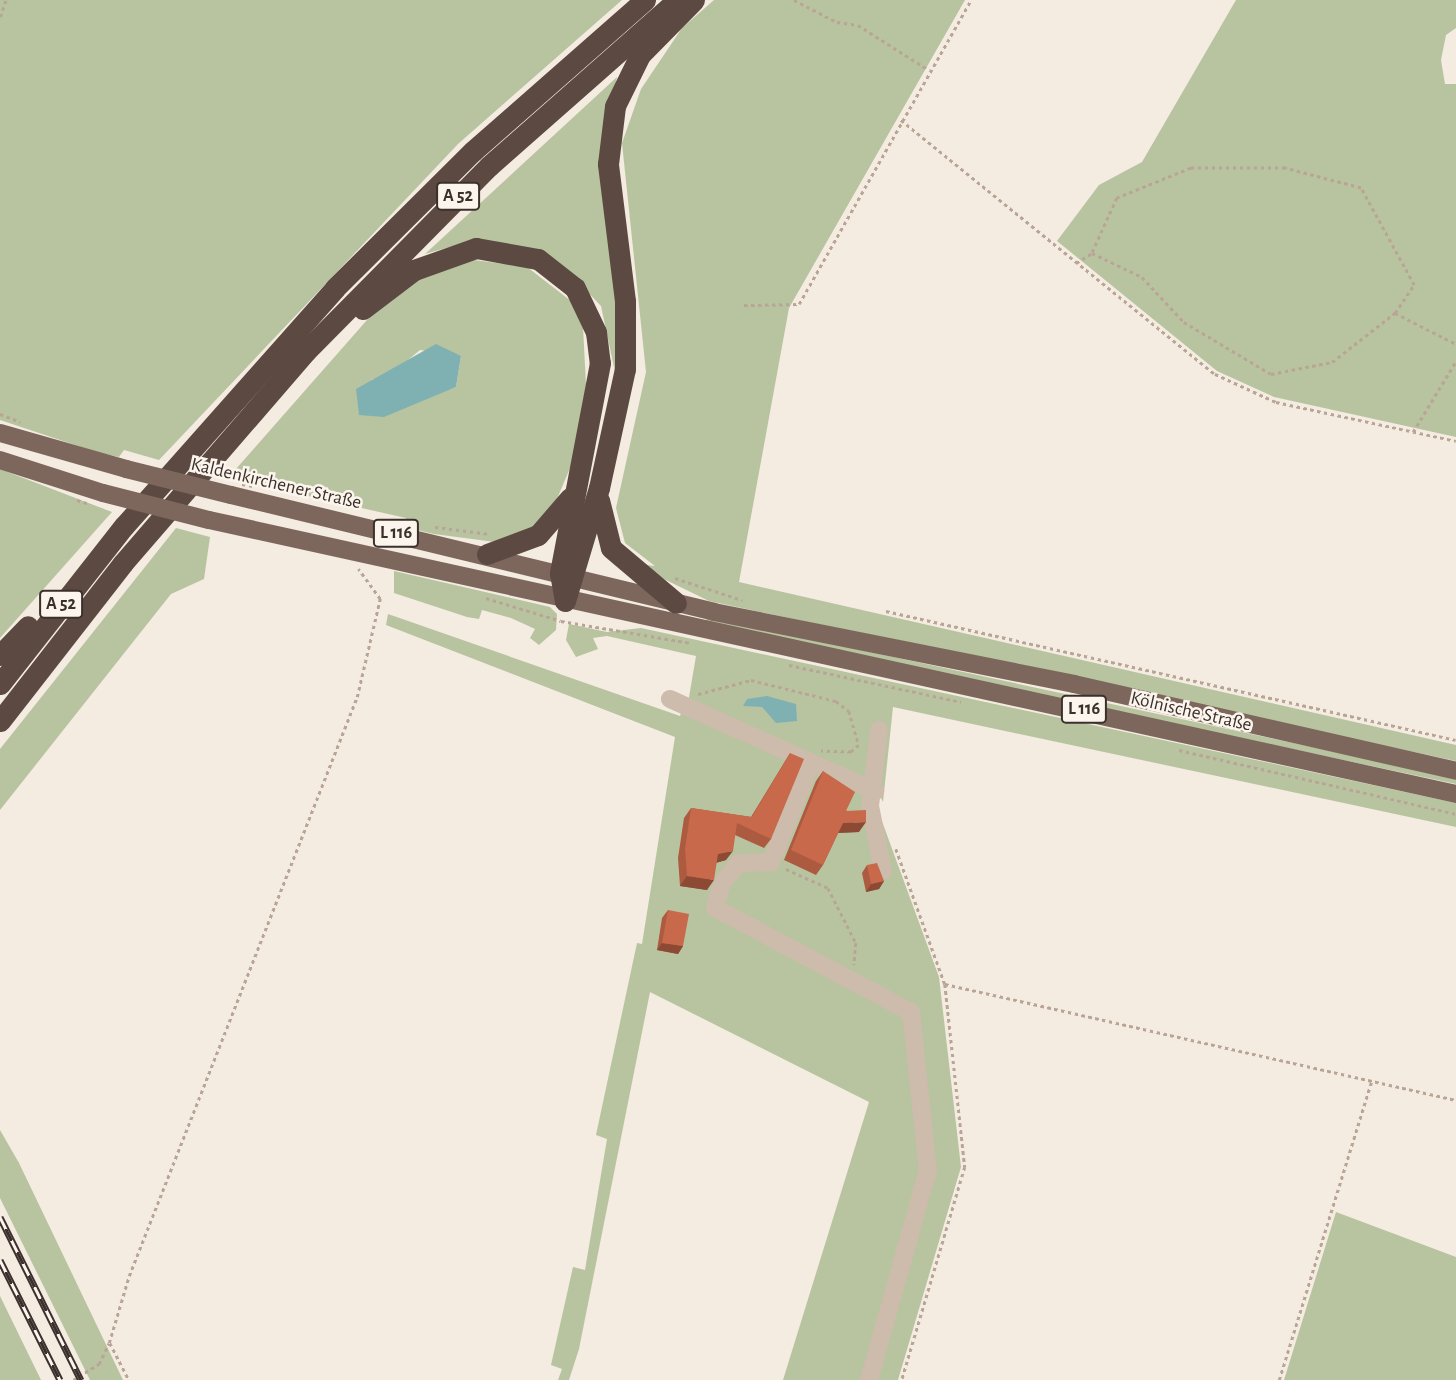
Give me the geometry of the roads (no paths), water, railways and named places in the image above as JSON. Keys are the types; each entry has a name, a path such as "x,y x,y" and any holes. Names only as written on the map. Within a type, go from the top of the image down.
{"highway":[{"name":"A 52","path":"0,684 124,526 380,240 645,0"},
{"name":"A 52","path":"0,721 123,563 255,409 489,166 677,0"},
{"path":"567,575 599,488 627,334 608,164 615,106 640,55 694,0"},
{"path":"255,409 414,270 466,250 511,249 562,275 586,303 596,332 598,395 579,480 563,611"},
{"path":"487,554 520,545 554,522 579,480"},
{"path":"599,488 611,548 676,603"},
{"path":"0,655 124,526"}],"main road":[{"name":"Kaldenkirchener Straße","path":"0,433 126,469 487,554 710,611"},
{"name":"L 116","path":"0,460 103,493 563,611"},
{"name":"Kölnische Straße","path":"563,611 693,636 710,632 1456,794"},
{"name":"Kölnische Straße","path":"710,611 1087,687 1456,771"}],"lane":[{"path":"670,699 875,792"},
{"path":"879,730 875,792 870,807 883,871"},
{"path":"811,764 771,862 739,863 729,872 715,908 720,915 911,1012 928,1170 869,1380"}],"water":[{"path":"436,344 461,356 456,387 384,417 359,415 356,389"},
{"path":"767,696 796,704 797,721 776,723 762,707 743,706 747,699"}],"railway":[{"path":"0,1217 81,1380"},
{"path":"0,1260 60,1380"}]}
